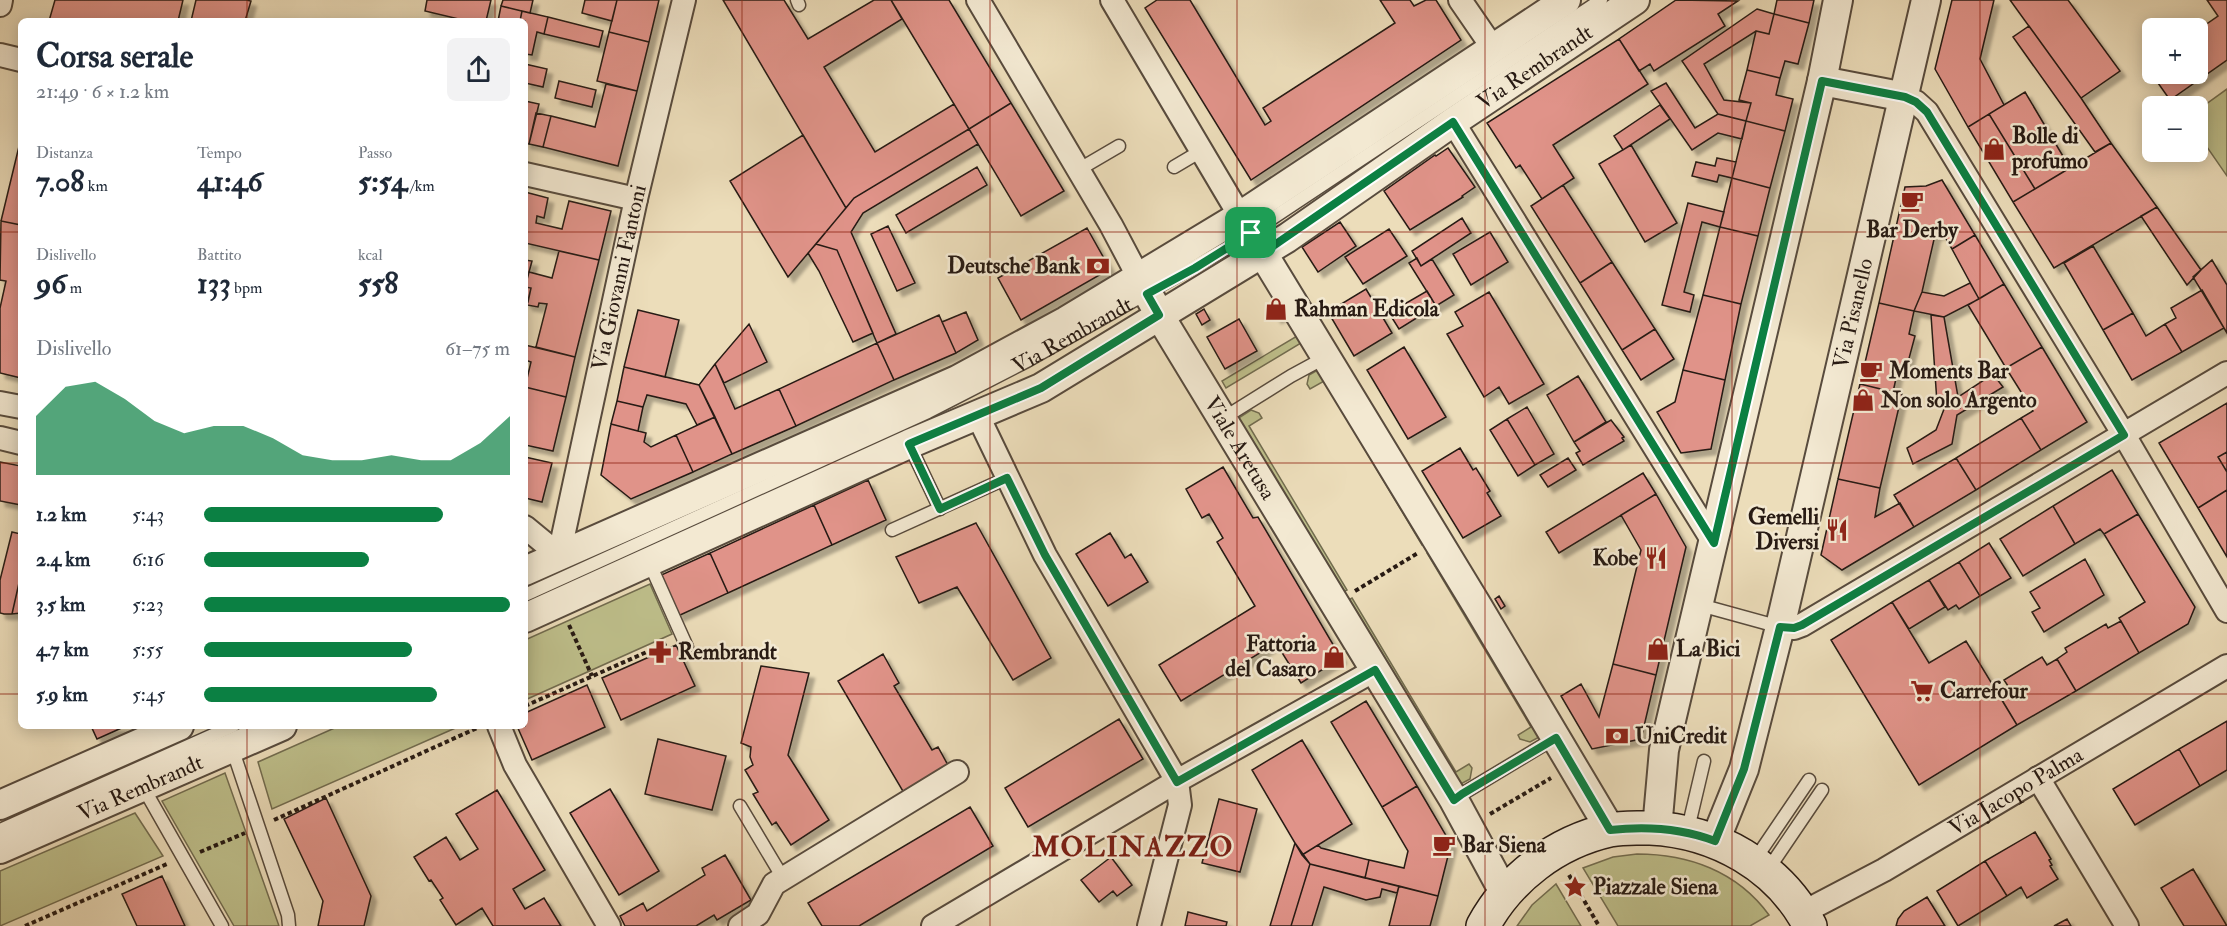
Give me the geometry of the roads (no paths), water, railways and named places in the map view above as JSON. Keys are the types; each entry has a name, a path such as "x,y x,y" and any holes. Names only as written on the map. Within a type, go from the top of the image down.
{"main road":[{"path":"1483,926 1505,894 1535,865 1554,852 1610,830 1686,834 1760,867 1786,892 1806,920"}],"street":[{"path":"0,5 1,0"},
{"name":"Via Giovanni Fantoni","path":"567,580 636,199 684,0"},
{"name":"Viale Aretusa","path":"978,0 1148,295 1454,800 1505,894"},
{"path":"1461,0 1493,48"},
{"name":"Via Rembrandt","path":"528,615 567,580 957,380 1066,321 1148,295 1251,234 1493,48 1566,0"},
{"name":"Via Rembrandt","path":"528,572 567,580 648,561 977,414 1041,388 1148,295 1251,234 1453,122 1635,0"},
{"path":"1686,834 1664,750 1822,81 1838,0"},
{"name":"Via Pisanello","path":"1686,834 1744,769 1780,627 1926,0"},
{"path":"1114,1 1201,151 1610,830"},
{"path":"0,55 18,59"},
{"path":"1822,81 1905,97 1916,102 1927,112 2124,435 2227,611"},
{"path":"1453,122 1714,543"},
{"path":"528,175 636,199"},
{"path":"1780,627 1794,628 1802,625 2227,373"},
{"path":"0,403 18,407"},
{"path":"977,414 1045,555 1177,782 1180,805 1149,926"},
{"path":"0,438 18,442"},
{"path":"528,528 567,580"},
{"name":"Via Jacopo Palma","path":"1806,920 1884,870 2227,666"},
{"path":"933,926 1177,782 1375,670"},
{"name":"Via Rembrandt","path":"0,805 172,729"},
{"name":"Via Rembrandt","path":"0,849 143,787 233,737 269,729"},
{"path":"501,729 515,765 609,926"},
{"path":"740,926 758,914 774,884 957,771"},
{"path":"2038,778 2127,926"}],"lane":[{"name":"Via Rembrandt","path":"1251,234 1601,0"},
{"path":"1078,170 1119,146"},
{"path":"1174,167 1201,151"},
{"path":"1222,419 1326,357"},
{"path":"909,444 940,509"},
{"path":"892,530 1007,478"},
{"path":"648,561 684,642"},
{"name":"Via Rembrandt","path":"528,594 567,580"},
{"path":"1700,605 1780,627"},
{"path":"233,737 288,915 289,926"},
{"name":"Via Rembrandt","path":"0,830 233,737"},
{"path":"1454,800 1556,738"},
{"path":"1686,834 1704,761"},
{"path":"1760,867 1809,780"},
{"path":"143,787 222,926"},
{"path":"1760,867 1822,790"},
{"path":"740,806 783,878"}],"place":[{"name":"Bolle di profumo","path":"1994,149"},
{"name":"Bar Derby","path":"1912,201"},
{"name":"Deutsche Bank","path":"1098,266"},
{"name":"Rahman Edicola","path":"1276,309"},
{"name":"Moments Bar","path":"1871,371"},
{"name":"Non solo Argento","path":"1863,400"},
{"name":"Gemelli Diversi","path":"1837,530"},
{"name":"Kobe","path":"1656,558"},
{"name":"La Bici","path":"1658,649"},
{"name":"Rembrandt","path":"660,652"},
{"name":"Fattoria del Casaro","path":"1334,657"},
{"name":"Carrefour","path":"1922,691"},
{"name":"UniCredit","path":"1617,736"},
{"name":"Bar Siena","path":"1444,845"},
{"name":"Piazzale Siena","path":"1575,887"}],"district":[{"name":"MOLINAZZO","path":"1133,847"}]}
